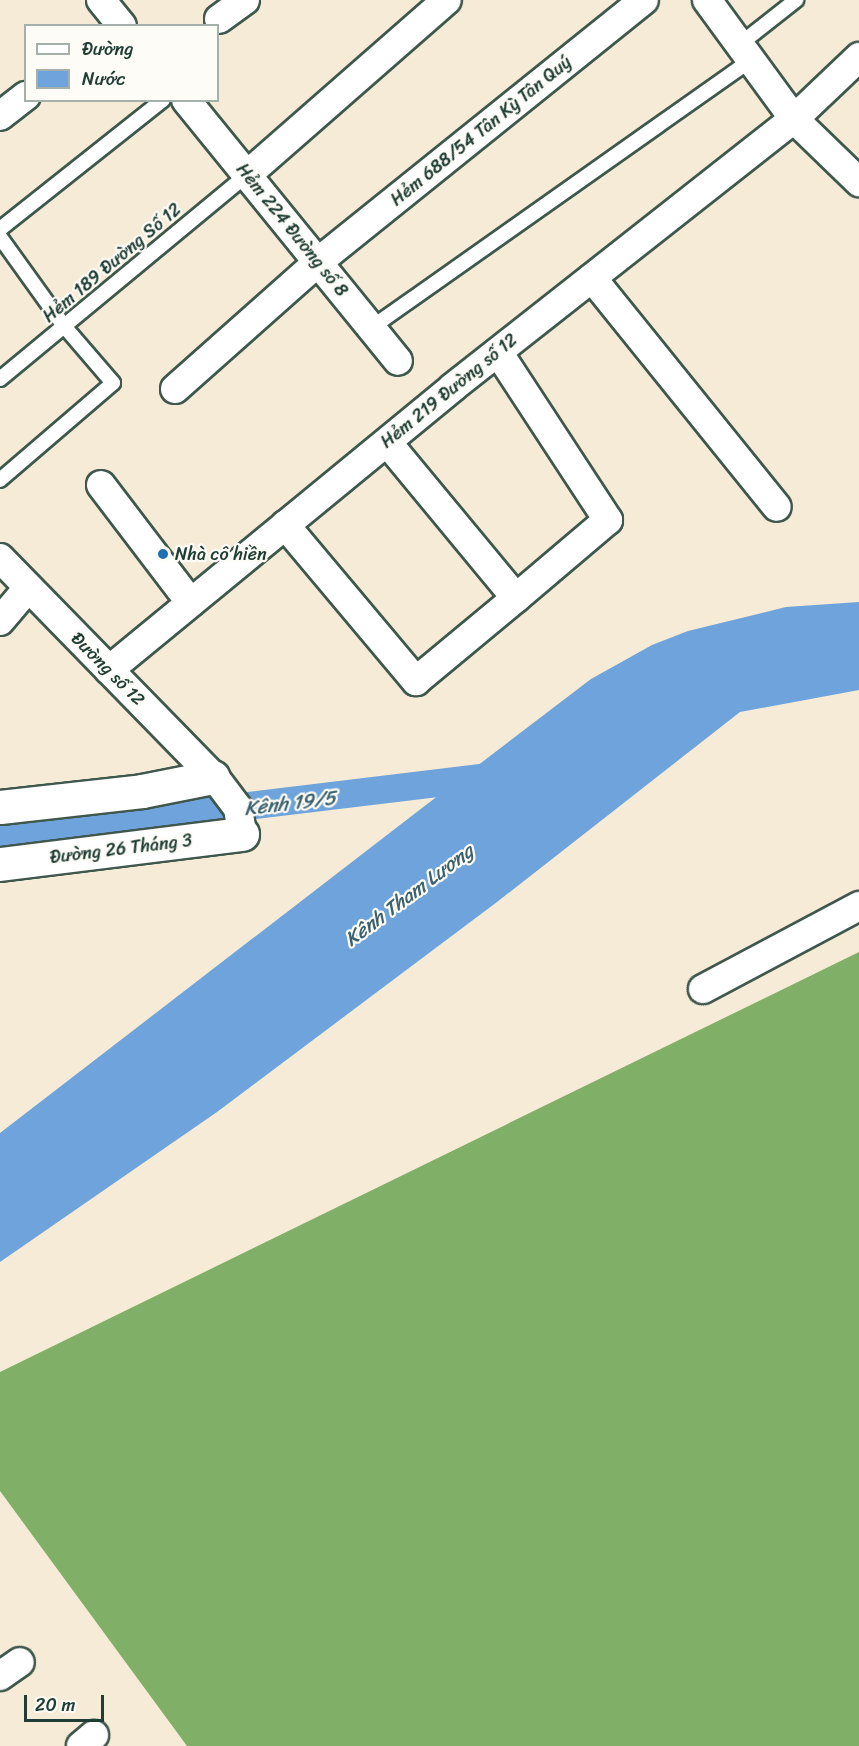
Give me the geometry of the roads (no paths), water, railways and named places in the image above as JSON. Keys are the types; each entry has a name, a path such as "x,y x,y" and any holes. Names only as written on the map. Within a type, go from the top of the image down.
{"street":[{"path":"101,0 121,24"},
{"path":"219,19 244,0"},
{"path":"248,174 447,0"},
{"name":"Hẻm 688/54 Tân Kỳ Tân Quý","path":"175,388 318,262 644,0"},
{"path":"707,0 794,119 859,182"},
{"name":"Hẻm 219 Đường số 12","path":"109,670 498,352 794,119 859,57"},
{"path":"0,116 24,98"},
{"name":"Hẻm 224 Đường số 8","path":"188,102 398,361"},
{"path":"592,278 777,507"},
{"path":"285,525 416,681 608,520 498,352"},
{"path":"387,442 516,598"},
{"path":"101,485 190,603"},
{"name":"Đường số 12","path":"0,558 215,778 238,808 242,834"},
{"path":"0,621 28,588"},
{"path":"0,807 142,791 215,778"},
{"name":"Đường 26 Tháng 3","path":"0,864 242,834"},
{"path":"704,989 859,906"}],"lane":[{"path":"371,328 745,52 796,0"},
{"path":"0,228 160,102"},
{"name":"Hẻm 189 Đường Số 12","path":"0,379 248,174"},
{"path":"0,237 64,326 113,383 0,480"}],"water":[{"name":"Kênh Tham Lương","path":"859,602 859,690 740,712 497,902 217,1112 0,1262 0,1133 422,808 591,679 652,645 688,631 786,607"}],"waterway":[{"name":"Kênh 19/5","path":"0,836 495,776"}],"place":[{"name":"Nhà cô hiền","path":"163,554"}]}
